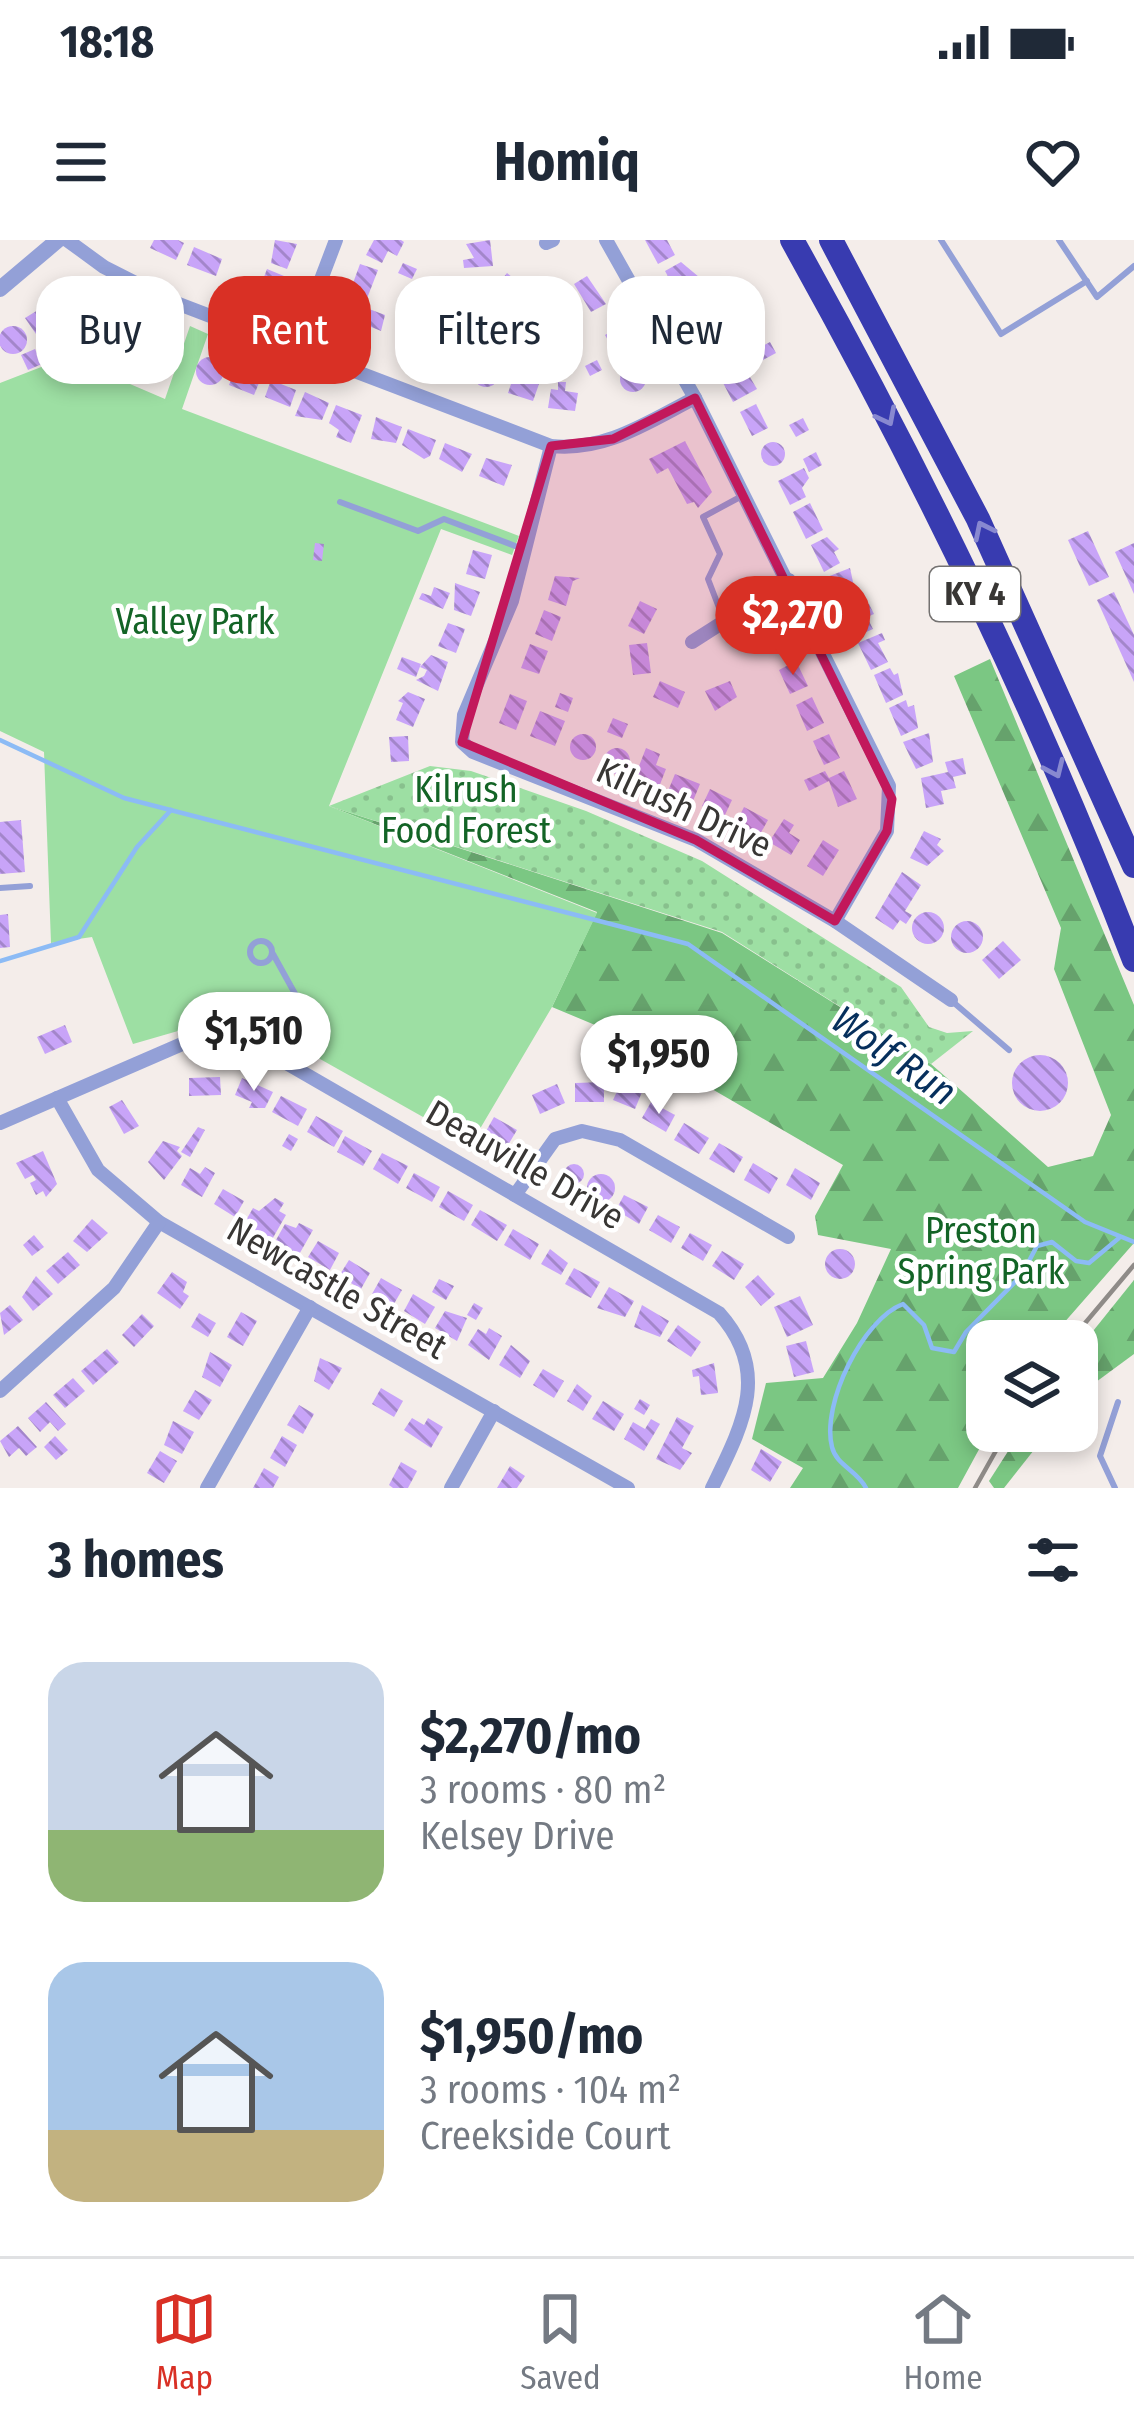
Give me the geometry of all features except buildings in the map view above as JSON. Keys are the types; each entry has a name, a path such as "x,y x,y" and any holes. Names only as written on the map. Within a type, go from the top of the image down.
{"highway":[{"name":"KY 4","path":"791,240 963,568 1047,751 1134,960"},
{"name":"KY 4","path":"831,240 999,562 1134,866"}],"street":[{"path":"0,289 58,240"},
{"path":"67,240 104,267 208,315"},
{"path":"322,276 336,240"},
{"path":"606,240 789,580 892,800 887,831 835,921"},
{"path":"371,377 551,446 574,449 613,440 695,398"},
{"name":"Kilrush Drive","path":"551,446 512,602 464,715 460,738 467,748 696,840 835,921 951,1000"},
{"path":"692,642 789,580"},
{"name":"Deauville Drive","path":"0,1123 189,1041 238,1043 299,1070 719,1313 748,1362 747,1411 712,1488"},
{"name":"Newcastle Street","path":"57,1098 98,1170 159,1222 628,1488"},
{"path":"515,1195 555,1139 566,1133 599,1132 788,1237"},
{"path":"0,1391 114,1288 159,1222"},
{"path":"207,1488 310,1307"},
{"path":"451,1488 494,1412"}],"lane":[{"path":"941,240 1001,334 1087,281"},
{"path":"1059,240 1097,297 1134,266"},
{"path":"725,622 708,579 720,554 703,517 745,495"},
{"path":"340,502 418,531 444,519 526,550"},
{"path":"0,889 30,886"},
{"path":"273,954 316,1036 299,1070"},
{"path":"951,1000 1009,1050"},
{"path":"1115,1488 1100,1456 1118,1402"}],"highlighted area":[{"path":"695,398 892,799 887,831 835,921 696,840 462,742 551,446 613,439"}],"green space":[{"name":"Valley Park","path":"190,326 208,334 182,409 519,536 512,555 441,529 329,806 597,913 552,1007 471,1144 265,1028 209,1022 133,1044 92,937 51,943 44,752 0,731 0,383 36,369 36,384 130,384 165,399 170,384 184,384 184,344"},
{"name":"Preston Spring Park","path":"990,659 1134,1005 1134,1243 1066,1320 966,1320 966,1452 978,1452 958,1488 790,1488 803,1468 752,1439 766,1383 823,1378 857,1323 891,1249 818,1235 815,1216 843,1165 619,1035 552,1007 597,912 329,806 722,933 931,1064 1048,1167 1093,1156 1111,1115 1054,969 1061,928 954,676"},
{"name":"Kilrush Food Forest","path":"430,766 471,771 586,811 702,861 901,987 929,1027 947,1033 973,1031 931,1064 722,932 329,806"},
{"path":"1134,1280 1134,1354 1098,1381 1098,1325"},
{"path":"1008,1452 1032,1452 1004,1488 994,1488 989,1481"}],"waterway":[{"name":"Wolf Run","path":"0,740 124,798 688,944 1085,1222 1134,1242"},
{"path":"0,961 79,937 137,847 171,810"},
{"path":"866,1488 834,1453 830,1429 848,1365 873,1327 903,1304 924,1325 932,1348 954,1352 966,1332 1021,1276 1037,1246 1052,1242 1076,1261 1089,1263 1119,1238"}],"railway":[{"path":"1088,1320 1134,1265"},
{"path":"975,1488 995,1452"}]}
